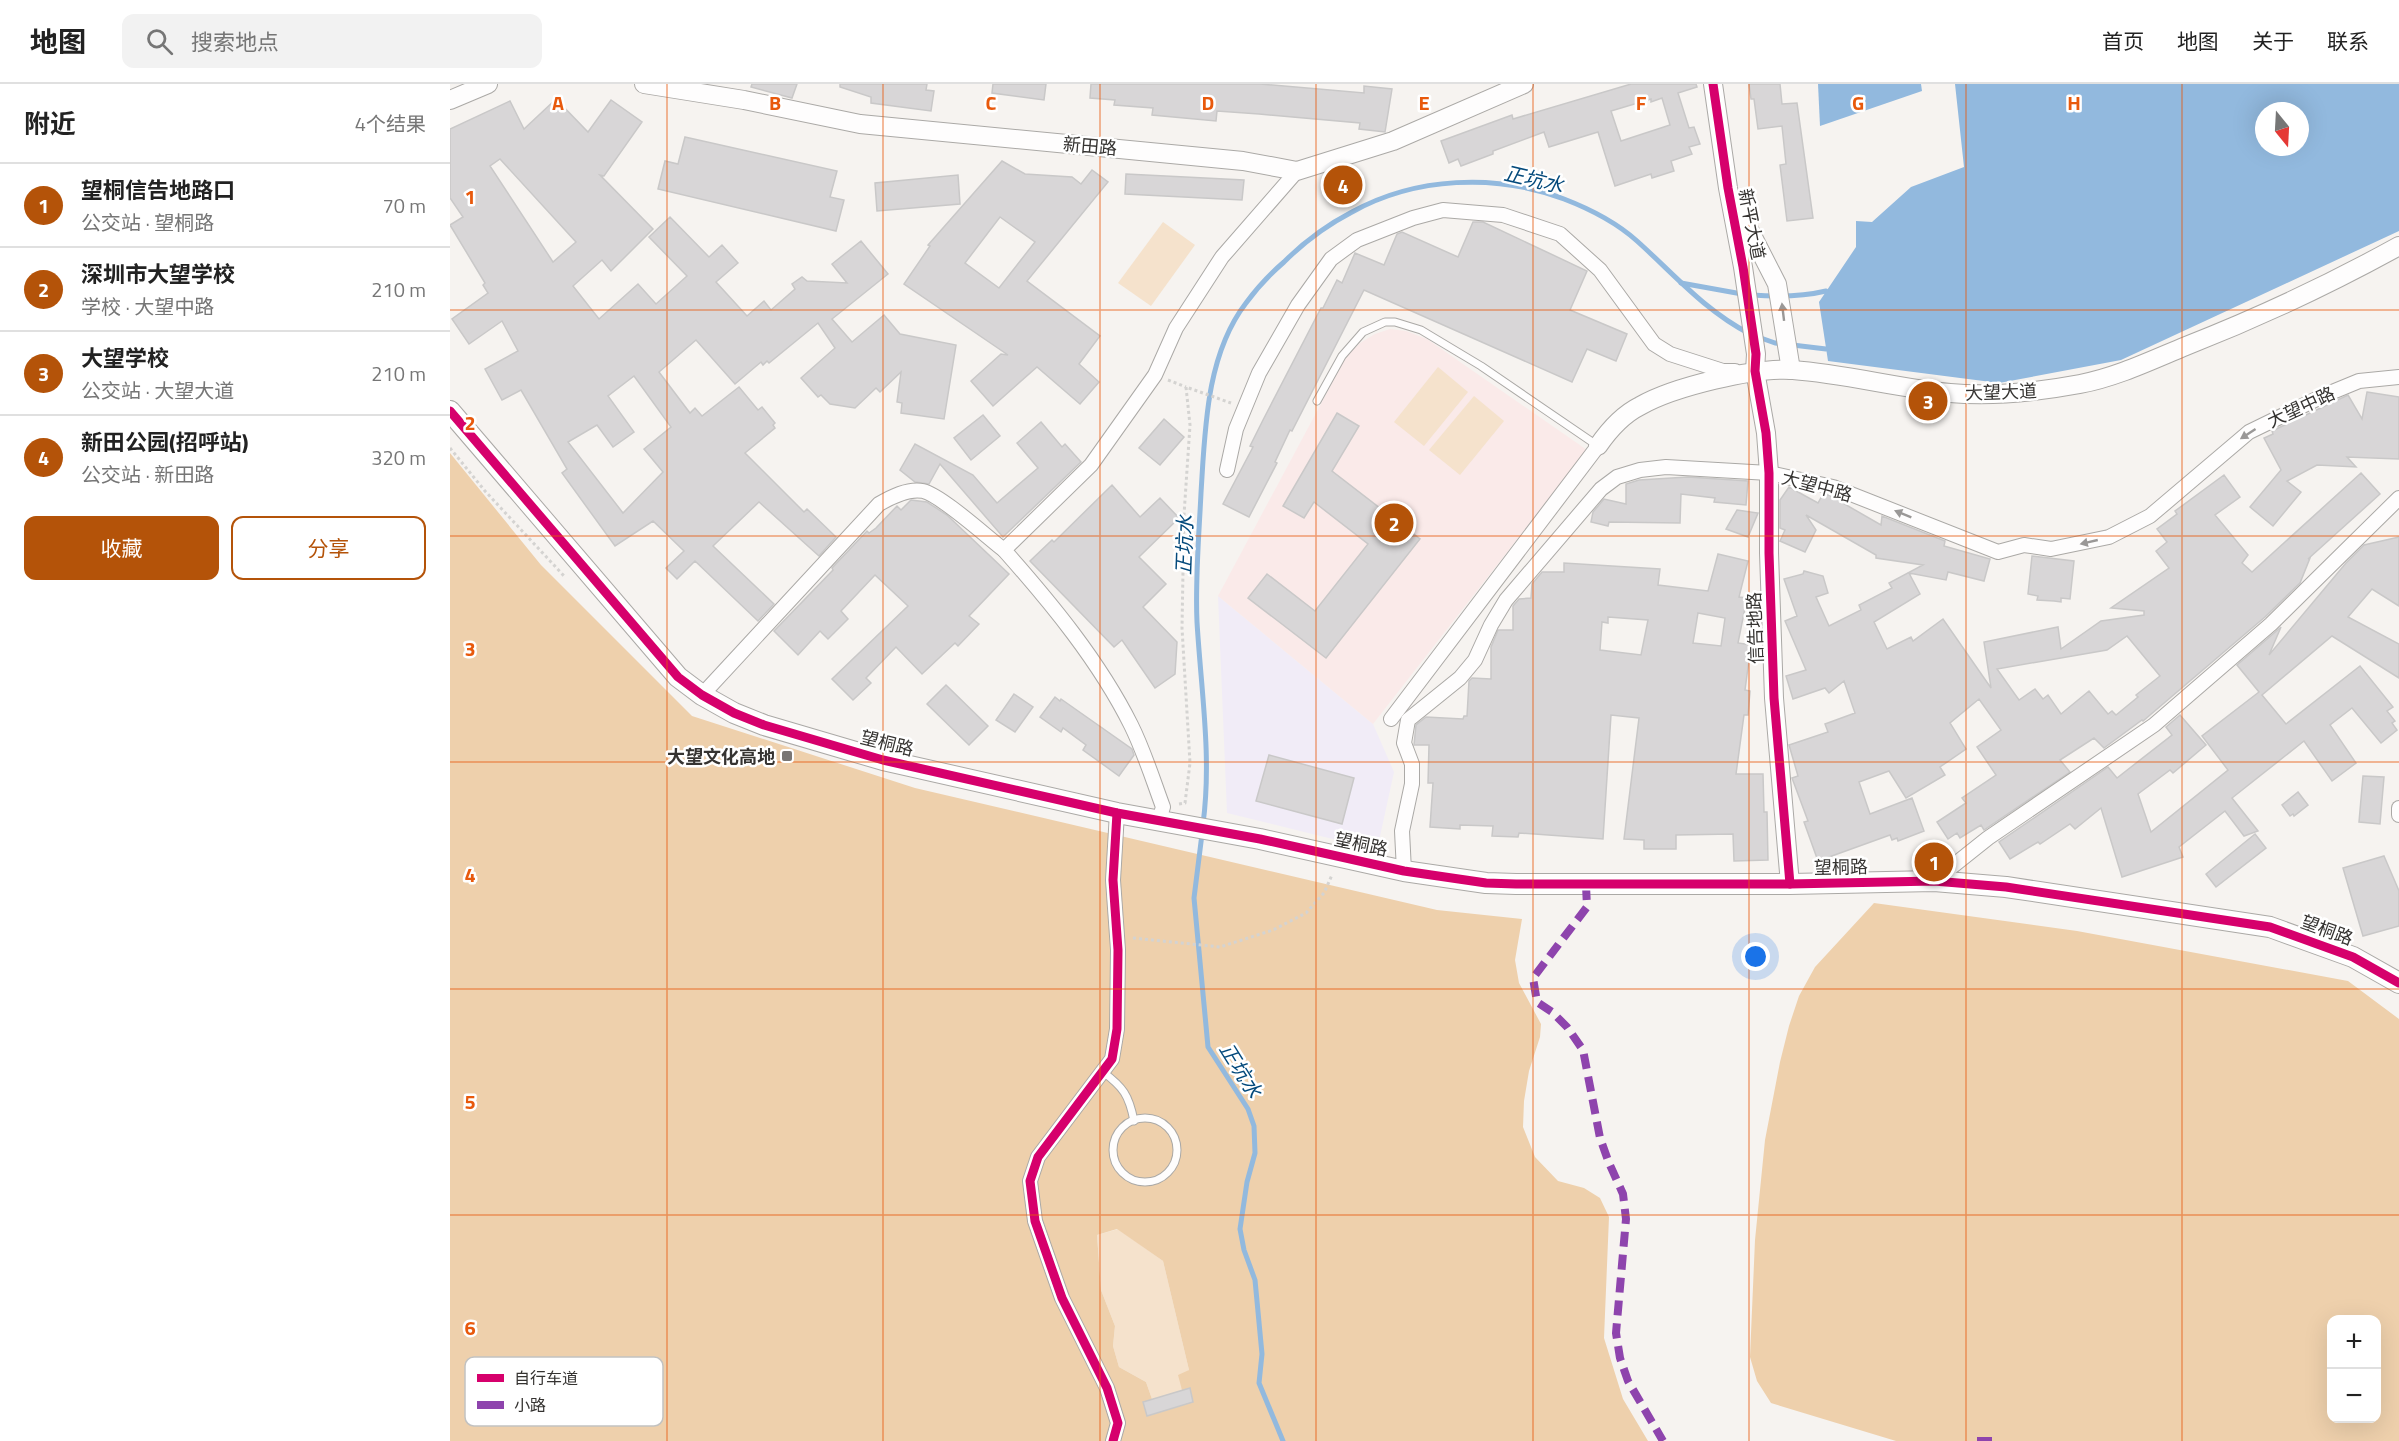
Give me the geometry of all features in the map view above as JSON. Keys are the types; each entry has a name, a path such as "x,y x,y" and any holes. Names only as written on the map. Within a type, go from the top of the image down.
{"main road":[{"name":"望桐路","path":"450,411 671,668 702,695 734,713 764,725 860,754 1117,813 1167,817 1219,832 1404,871 1486,883 1790,885 1934,881 2006,887 2270,927 2354,957 2399,983"}],"street":[{"path":"450,100 488,84"},
{"name":"新田路","path":"644,84 744,100 860,124 1243,161 1297,171 1393,141 1524,84"},
{"name":"新平大道","path":"1713,84 1728,189 1743,267 1755,363"},
{"path":"1004,550 1090,465 1155,375 1176,328 1222,257 1297,171"},
{"name":"新平大道","path":"1728,189 1772,271 1782,299 1790,362"},
{"path":"1227,470 1236,429 1259,373 1314,279 1331,258 1357,240 1443,210 1503,215 1560,234 1600,270 1654,344 1670,354 1723,371 1755,363"},
{"name":"大望大道","path":"1598,446 1612,426 1640,406 1755,363 1790,362 1950,393 1995,394 2041,391 2084,383 2123,372 2264,315 2397,250"},
{"name":"信告地路","path":"1755,363 1766,433 1769,473 1774,698 1790,885"},
{"name":"大望中路","path":"1404,871 1402,831 1412,784 1412,764 1404,743 1408,720 1460,678 1475,660 1491,625 1506,600 1600,489 1617,477 1640,470 1666,467 1769,473 1833,487 1998,552 2024,545 2052,549 2109,537 2150,516 2249,432 2359,381 2399,377"},
{"path":"1391,719 1598,446"},
{"path":"702,695 879,504 894,495 923,491 949,506 1004,550 1046,598 1097,668 1131,725 1167,817"},
{"path":"1934,881 1988,838 2154,725 2271,624 2399,498"},
{"path":"2399,808 2399,815"},
{"path":"1113,1441 1118,1423 1107,1388 1062,1298 1035,1221 1030,1181 1038,1157 1112,1059 1117,1029 1117,936 1113,880 1117,813"}],"lane":[{"path":"1317,401 1342,356 1363,332 1378,324 1395,322 1422,330 1481,366 1598,446"},
{"path":"1103,1072 1122,1086 1131,1105 1134,1121"},
{"path":"1151,1119 1161,1123 1175,1138 1177,1148 1172,1168 1165,1176 1155,1181 1134,1180 1125,1175 1114,1158 1113,1147 1116,1137 1122,1128 1134,1121 1151,1119"}],"path":[{"path":"1167,817 1185,803 1190,763 1182,628 1184,515 1190,425 1186,387 1245,408"},
{"path":"450,448 485,490 571,583"},
{"path":"1117,936 1220,947 1273,930 1306,913 1324,893 1338,856"}],"shaded area":[{"path":"1163,222 1195,245 1151,306 1118,283"},
{"path":"1390,329 1406,331 1427,339 1587,450 1373,724 1218,596 1346,357 1360,343 1375,334"},
{"path":"1438,367 1468,392 1424,446 1394,422"},
{"path":"1474,396 1504,421 1460,475 1429,450"},
{"path":"450,453 541,565 692,716 915,788 1437,910 1522,919 1515,960 1519,983 1541,1024 1540,1037 1529,1071 1523,1127 1535,1157 1558,1181 1584,1188 1600,1198 1609,1217 1604,1338 1623,1399 1648,1441 450,1441","holes":["1117,1229 1163,1261 1189,1370 1178,1375 1182,1390 1152,1399 1146,1382 1119,1367 1113,1346 1115,1326 1101,1290 1097,1235"]},
{"path":"1218,596 1373,724 1394,772 1377,850 1227,813"},
{"path":"1874,903 2077,931 2348,981 2399,1019 2399,1441 1896,1441 1771,1403 1757,1381 1750,1357 1755,1240 1765,1140 1780,1062 1799,996 1815,967"},
{"path":"1118,1229 1163,1261 1189,1370 1186,1373 1182,1390 1152,1399 1146,1382 1119,1367 1113,1346 1115,1326 1101,1290 1097,1235"}],"water":[{"path":"1818,84 1921,84 1922,91 1820,126"},
{"path":"1955,84 2399,84 2399,231 2121,360 1999,383 1828,361 1819,302 1856,247 1856,221 1872,222 1911,187 1964,167"}],"building":[{"path":"752,84 797,84 792,98 751,87"},
{"path":"840,84 927,84 926,90 934,91 931,111 871,103 871,97 840,87"},
{"path":"993,84 1046,84 1044,100 992,93"},
{"path":"1091,84 1260,84 1364,93 1364,86 1392,89 1385,132 1359,129 1360,123 1259,114 1217,111 1216,121 1152,115 1153,108 1114,105 1115,100 1090,98"},
{"path":"1631,84 1696,84 1697,87 1678,93 1689,128 1694,127 1700,144 1689,147 1692,154 1671,161 1674,171 1652,178 1651,174 1615,186 1598,132 1549,147 1544,132 1461,166 1458,159 1449,163 1441,141 1512,115 1513,119","holes":["1662,98 1670,125 1621,141 1611,111"]},
{"path":"1749,84 1780,84 1782,104 1797,103 1813,218 1787,221 1780,165 1786,164 1782,126 1758,129 1754,99 1751,99"},
{"path":"556,99 588,132 611,100 642,122 604,176 600,175 653,229 611,271 602,260 573,286 599,319 638,284 656,304 687,276 649,237 670,217 709,257 722,245 738,263 716,282 747,316 764,301 771,310 795,289 792,284 802,277 807,281 847,283 832,264 861,241 888,274 832,319 852,342 884,315 900,334 956,345 944,419 901,413 902,403 897,402 901,372 880,392 876,388 855,408 830,404 821,395 818,397 801,378 835,348 818,323 769,363 767,361 763,365 761,362 735,384 696,340 659,372 690,413 695,408 702,416 739,387 758,410 762,407 775,423 773,425 775,428 745,453 804,512 807,509 836,537 819,556 759,502 713,546 774,604 758,621 695,561 677,579 666,568 684,551 653,521 615,546 562,473 567,469 521,390 502,400 485,369 518,351 502,321 469,344 452,319 488,293 483,285 485,283 450,225 463,217 450,198 450,129 510,101 524,129","holes":["500,159 576,242 553,262 490,166","634,376 671,427 644,449 663,472 623,513 568,442 597,425 613,447 634,432 608,396"]},
{"path":"685,137 837,171 830,197 844,200 836,231 658,189 665,161 678,164"},
{"path":"1002,161 1025,174 1072,177 1081,184 1092,170 1108,182 1027,281 1100,336 1079,364 1099,382 1080,404 1037,367 993,406 971,381 1001,354 1008,355 904,284 930,246 928,245","holes":["1000,217 1035,242 999,288 965,263"]},
{"path":"1126,174 1244,180 1242,200 1125,194"},
{"path":"958,175 960,204 877,211 875,183"},
{"path":"1473,222 1483,222 1587,271 1570,310 1627,334 1616,361 1587,349 1572,382 1364,290 1292,431 1290,430 1275,462 1277,463 1249,517 1223,504 1321,308 1337,280 1342,283 1355,253 1384,265 1397,234 1402,232 1458,257"},
{"path":"2367,392 2399,397 2399,459 2347,457 2356,467 2317,465 2287,481 2301,492 2273,526 2250,507 2281,470 2264,438 2273,434 2272,431 2348,395 2362,419"},
{"path":"1337,413 1359,426 1332,471 1420,539 1326,658 1248,598 1267,574 1315,611 1368,544 1314,502 1304,518 1283,506"},
{"path":"983,415 1000,436 971,460 954,438"},
{"path":"1164,419 1184,437 1160,465 1139,448"},
{"path":"1041,422 1062,447 1065,444 1081,462 1003,537 940,464 929,484 915,482 900,470 915,444 973,475 997,503 1038,468 1017,443"},
{"path":"2361,473 2380,494 2308,559 2310,558 2300,583 2265,617 2143,721 2104,748 2094,738 2060,760 2070,772 1984,830 1981,825 1960,838 1957,833 1948,839 1937,822 1966,803 1962,798 1996,775 1977,747 2001,730 1979,699 1950,723 1966,749 1940,767 1945,775 1906,798 1889,771 1859,782 1870,814 1912,798 1924,831 1898,841 1897,838 1892,840 1890,835 1818,861 1804,822 1808,821 1792,778 1798,776 1789,745 1828,732 1825,724 1855,713 1844,681 1829,693 1825,688 1793,699 1786,676 1806,670 1785,621 1797,616 1784,579 1803,574 1804,571 1823,576 1828,593 1816,597 1829,626 1861,610 1859,605 1892,588 1889,583 1923,565 1876,558 1876,555 1806,515 1816,530 1805,552 1780,541 1785,530 1780,528 1780,500 1789,487 1818,503 1823,494 1829,495 1881,525 1882,516 1945,541 1944,546 1990,559 1984,581 1948,572 1946,580 1909,573 1920,594 1874,622 1887,649 1911,637 1913,641 1943,619 1991,688 1984,642 2058,627 2061,649 2101,621 2144,615 2144,611 2111,608 2169,568 2156,551 2167,542 2157,529 2177,514 2175,511 2224,475 2240,497 2215,515 2248,555 2242,563 2252,572","holes":["2127,636 2160,676 2116,715 2112,711 2108,714 2089,691 2061,714 2048,695 2043,699 2035,689 2019,700 1997,669 2107,650"]},
{"path":"1688,477 1748,481 1746,505 1714,502 1715,498 1681,494 1680,523 1609,522 1608,526 1591,522 1593,512 1604,499 1626,504 1626,484 1639,480"},
{"path":"1112,485 1140,517 1160,498 1179,518 1139,557 1166,584 1143,607 1177,642 1175,674 1155,688 1122,640 1114,647 1030,561 1052,540 1054,542"},
{"path":"911,500 927,502 947,515 1009,574 969,616 979,624 958,646 955,643 922,674 896,647 866,678 871,683 853,700 832,679 908,606 875,575 841,611 848,619 828,639 820,631 798,655 774,631 867,531 869,533 876,528 897,506 901,510"},
{"path":"1737,510 1758,513 1748,537 1726,529"},
{"path":"2399,537 2399,606 2372,589 2348,617 2399,644 2399,678 2332,636 2262,695 2286,724 2360,666 2393,707 2387,711 2395,721 2392,723 2397,730 2381,743 2352,708 2330,725 2356,763 2332,781 2304,741 2232,798 2258,831 2244,836 2225,811 2179,847 2183,857 2122,877 2101,808 2075,829 2070,824 2040,844 2038,842 2010,859 1999,842 2108,767 2117,778 2172,735 2166,727 2180,715 2206,745 2173,773 2170,770 2138,794 2151,832 2228,770 2202,736 2259,692 2237,665 2281,627 2269,655 2346,563 2364,545"},
{"path":"1718,554 1748,561 1739,597 1747,598 1738,643 1751,645 1745,690 1750,691 1748,715 1744,715 1736,774 1763,774 1768,860 1734,861 1733,834 1676,835 1676,849 1644,849 1644,840 1624,839 1639,718 1611,715 1603,839 1519,833 1518,837 1492,836 1493,826 1460,825 1460,829 1430,827 1433,783 1428,783 1429,745 1414,745 1416,725 1426,717 1463,719 1467,716 1469,681 1472,678 1491,679 1491,647 1498,630 1513,630 1513,606 1519,599 1531,598 1532,584 1542,572 1564,572 1564,563 1660,569 1658,585 1708,591","holes":["1698,613 1725,618 1721,646 1693,643","1608,617 1648,620 1641,655 1600,650 1602,622 1608,623"]},
{"path":"2032,556 2074,561 2070,599 2061,598 2061,602 2037,600 2038,596 2028,594"},
{"path":"946,685 988,726 969,745 927,704"},
{"path":"1014,694 1033,707 1015,732 996,720"},
{"path":"1055,697 1132,749 1134,755 1119,776 1083,750 1086,745 1063,728 1061,732 1040,717"},
{"path":"1269,755 1354,778 1342,824 1256,801"},
{"path":"2363,776 2384,777 2380,824 2359,822"},
{"path":"2298,792 2308,805 2294,816 2293,814 2290,816 2282,805"},
{"path":"2255,834 2266,848 2216,887 2206,874"},
{"path":"2384,856 2399,891 2399,926 2363,936 2343,868"},
{"path":"1190,1388 1193,1402 1147,1416 1143,1402"}],"waterway":[{"name":"正坑水","path":"1203,824 1206,749 1196,590 1206,419 1215,369 1233,324 1246,303 1274,271 1316,234 1376,200 1429,186 1484,182 1511,185 1564,199 1612,222 1637,241 1704,303 1733,325 1750,334"},
{"path":"1681,283 1742,294"},
{"path":"1752,295 1789,296 1826,291"},
{"name":"正坑水","path":"1758,337 1775,343 1826,349"},
{"name":"正坑水","path":"1202,834 1194,898 1208,1047 1248,1109 1254,1126 1255,1153 1247,1182 1240,1229 1244,1250 1255,1280 1262,1354 1259,1383 1283,1441"}],"marked path":[{"path":"1586,885 1587,907 1533,978 1537,1002 1552,1012 1567,1027 1583,1050 1600,1138 1623,1194 1626,1219 1616,1333 1620,1358 1628,1381 1663,1441"},
{"path":"1977,1441 1993,1441"}],"cycle path":[{"path":"1713,84 1728,188 1743,267 1756,354 1755,371 1766,433 1774,698 1790,884"},
{"path":"450,411 678,677 702,695 734,713 764,725 883,760 1117,813 1260,839 1404,871 1486,883 1790,884 1934,881 2006,887 2270,927 2353,957 2399,983"},
{"path":"1113,1441 1118,1423 1107,1388 1062,1298 1035,1221 1030,1181 1038,1157 1112,1059 1117,1029 1118,950 1113,880 1117,813"}],"place":[{"name":"新田公园(招呼站)","path":"1343,185"},
{"name":"大望学校","path":"1928,401"},
{"name":"深圳市大望学校","path":"1394,523"},
{"name":"大望文化高地","path":"787,756"},
{"name":"望桐信告地路口","path":"1934,862"}]}
